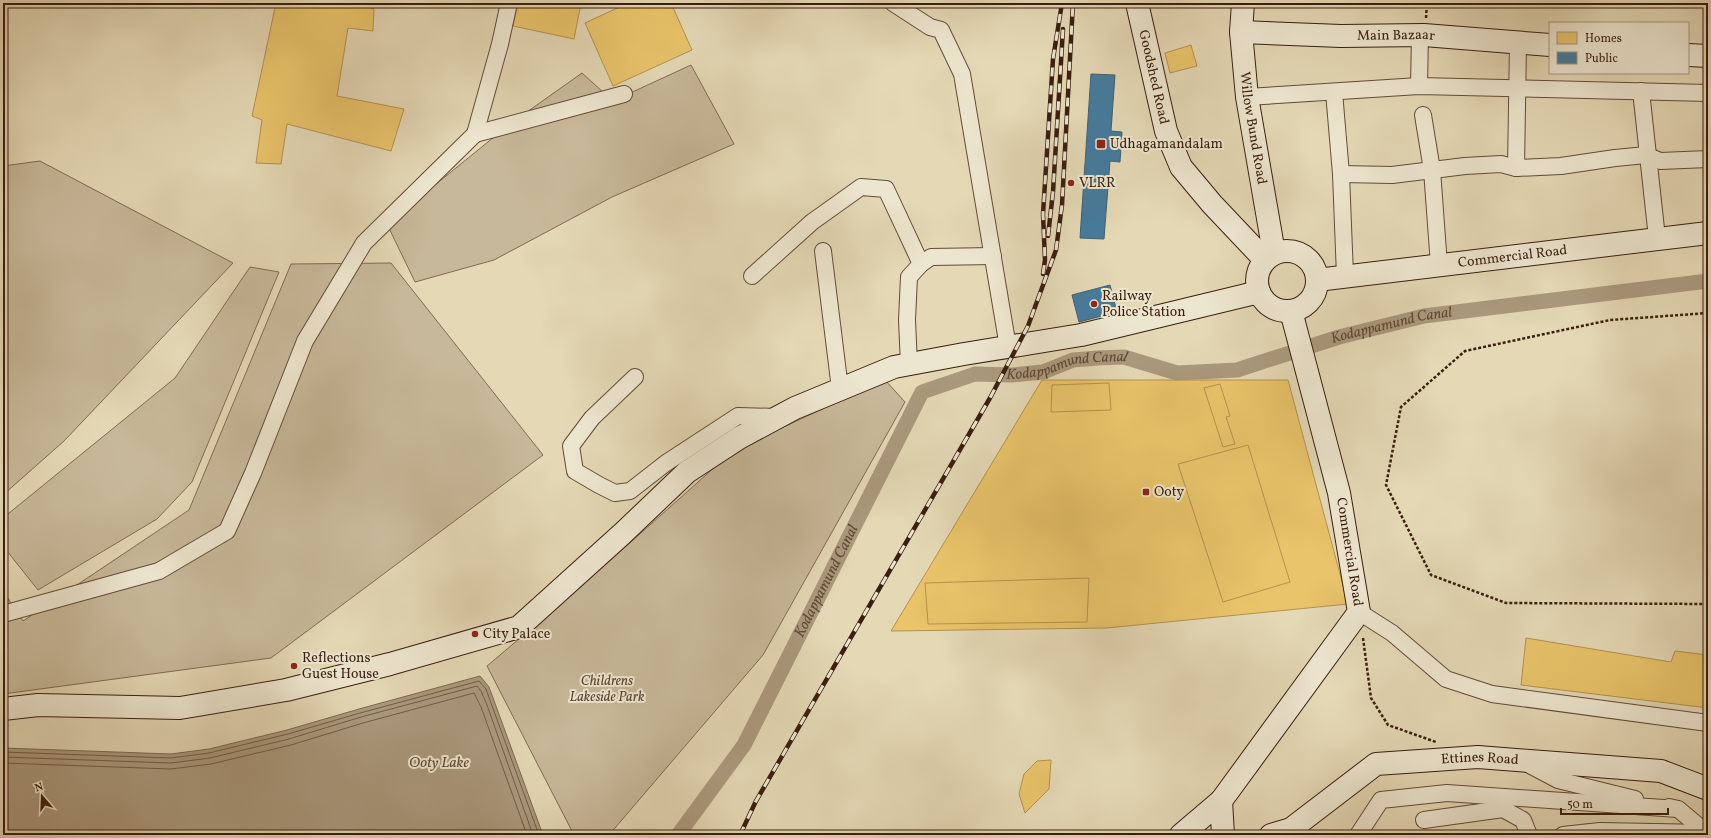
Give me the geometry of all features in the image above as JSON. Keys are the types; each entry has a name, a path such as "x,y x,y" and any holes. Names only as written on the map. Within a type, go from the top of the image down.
{"street":[{"path":"475,134 500,44 509,3"},
{"path":"893,3 930,27 941,30 962,74 1008,347"},
{"name":"Goodshed Road","path":"1137,3 1166,131 1180,167 1212,204 1270,256"},
{"name":"Willow Bund Road","path":"1243,3 1241,32 1247,97 1270,256"},
{"name":"Main Bazaar","path":"1241,32 1341,36 1420,35 1549,45"},
{"path":"1419,86 1420,35"},
{"path":"1516,168 1518,43"},
{"path":"1689,55 1708,56"},
{"path":"1247,97 1419,86 1708,93"},
{"path":"1641,91 1657,238"},
{"path":"1334,92 1341,174 1345,276"},
{"path":"3,614 159,571 227,531 253,473 305,341 364,243 475,134 624,94"},
{"path":"1423,115 1432,170 1439,265"},
{"path":"1341,174 1392,174 1465,166 1501,164 1516,168 1561,166 1615,158 1648,156 1660,161 1708,159"},
{"path":"752,276 812,222 861,187 886,189 921,264"},
{"name":"Commercial Road","path":"1317,280 1708,232"},
{"path":"1284,250 1294,251 1303,255 1310,261 1315,270 1317,280 1316,288 1313,296 1299,308 1291,311 1272,307 1264,300 1259,292 1256,284 1257,275 1260,268 1270,256 1284,250"},
{"path":"823,251 840,389"},
{"path":"910,364 907,320 910,277 921,264 931,257 993,256"},
{"path":"3,709 38,705 180,708 286,690 390,664 519,626 622,534 687,472 739,438 779,417 840,389 894,368 910,364 1081,335 1259,292"},
{"name":"Commercial Road","path":"1181,835 1221,802 1359,612 1339,493 1291,311"},
{"path":"635,377 592,418 571,446 576,471 615,493 630,491 666,463 738,416 779,417"},
{"path":"1359,612 1392,633 1446,679 1492,694 1708,723"},
{"name":"Ettines Road","path":"1270,835 1291,829 1376,764 1478,757 1521,760 1661,771 1708,789"},
{"path":"1521,760 1558,780 1678,810 1707,833"},
{"path":"1661,771 1708,805"},
{"path":"1358,835 1381,800 1446,793 1678,810"},
{"path":"1221,802 1223,835"},
{"path":"1424,820 1503,809 1523,820 1529,835"},
{"path":"1563,835 1600,833 1707,833"}],"path":[{"path":"1708,313 1610,320 1465,351 1402,407 1386,485 1431,575 1506,603 1708,604"},
{"path":"1359,612 1371,698 1388,724"}],"green space":[{"path":"691,65 734,144 612,197 494,260 415,282 387,224 510,124 582,73 613,101"},
{"path":"40,161 233,263 64,441 3,495 3,166"},
{"path":"391,263 543,455 271,658 3,694 3,591 23,621 189,510 291,264"},
{"path":"250,267 279,272 192,482 157,519 38,590 3,546 3,518 175,378"},
{"name":"Childrens Lakeside Park","path":"885,380 905,402 763,655 609,835 574,835 487,666 577,590 716,466 764,436"}],"water":[{"name":"Ooty Lake","path":"480,676 489,687 543,835 3,835 3,748 171,754 209,749 287,730"}],"building: Homes":[{"path":"276,3 356,3 374,9 373,31 348,28 337,96 404,109 391,151 287,124 281,164 256,163 262,120 252,116"},
{"path":"518,3 581,3 574,39 513,26"},
{"path":"628,3 671,3 692,50 613,86 585,23"},
{"path":"1191,45 1197,66 1170,73 1165,53"},
{"name":"Ooty","path":"1042,380 1288,380 1348,604 1107,628 891,631"},
{"path":"1109,383 1111,410 1051,412 1052,385"},
{"path":"1220,384 1230,416 1226,417 1235,444 1223,447 1204,388"},
{"path":"1248,445 1290,582 1223,602 1178,464"},
{"path":"1089,578 1087,622 928,624 925,583"},
{"path":"1526,638 1671,662 1675,651 1708,655 1708,708 1521,685"},
{"path":"1051,760 1049,789 1025,813 1019,794 1024,774 1037,761"}],"building: Public":[{"path":"1091,74 1115,75 1111,131 1122,132 1120,162 1110,161 1104,239 1080,238"},
{"name":"Railway Police Station","path":"1110,285 1117,312 1079,322 1072,295"}],"waterway":[{"name":"Kodappamund Canal","path":"678,835 744,745 922,392 975,374 1012,375 1043,372 1073,360 1098,358 1124,357 1177,373 1237,370 1339,337 1424,316 1708,281"}],"railway":[{"path":"1043,274 1045,260 1043,214 1053,59 1062,3"},
{"path":"740,835 756,801 990,398 1028,326 1056,250 1062,205 1073,3"},
{"path":"1048,236 1053,192 1063,29"}],"place":[{"name":"Udhagamandalam","path":"1101,144"},
{"name":"VLRR","path":"1071,183"},
{"name":"Railway Police Station","path":"1094,304"},
{"name":"Ooty","path":"1146,492"},
{"name":"City Palace","path":"475,634"},
{"name":"Reflections Guest House","path":"294,666"}]}
